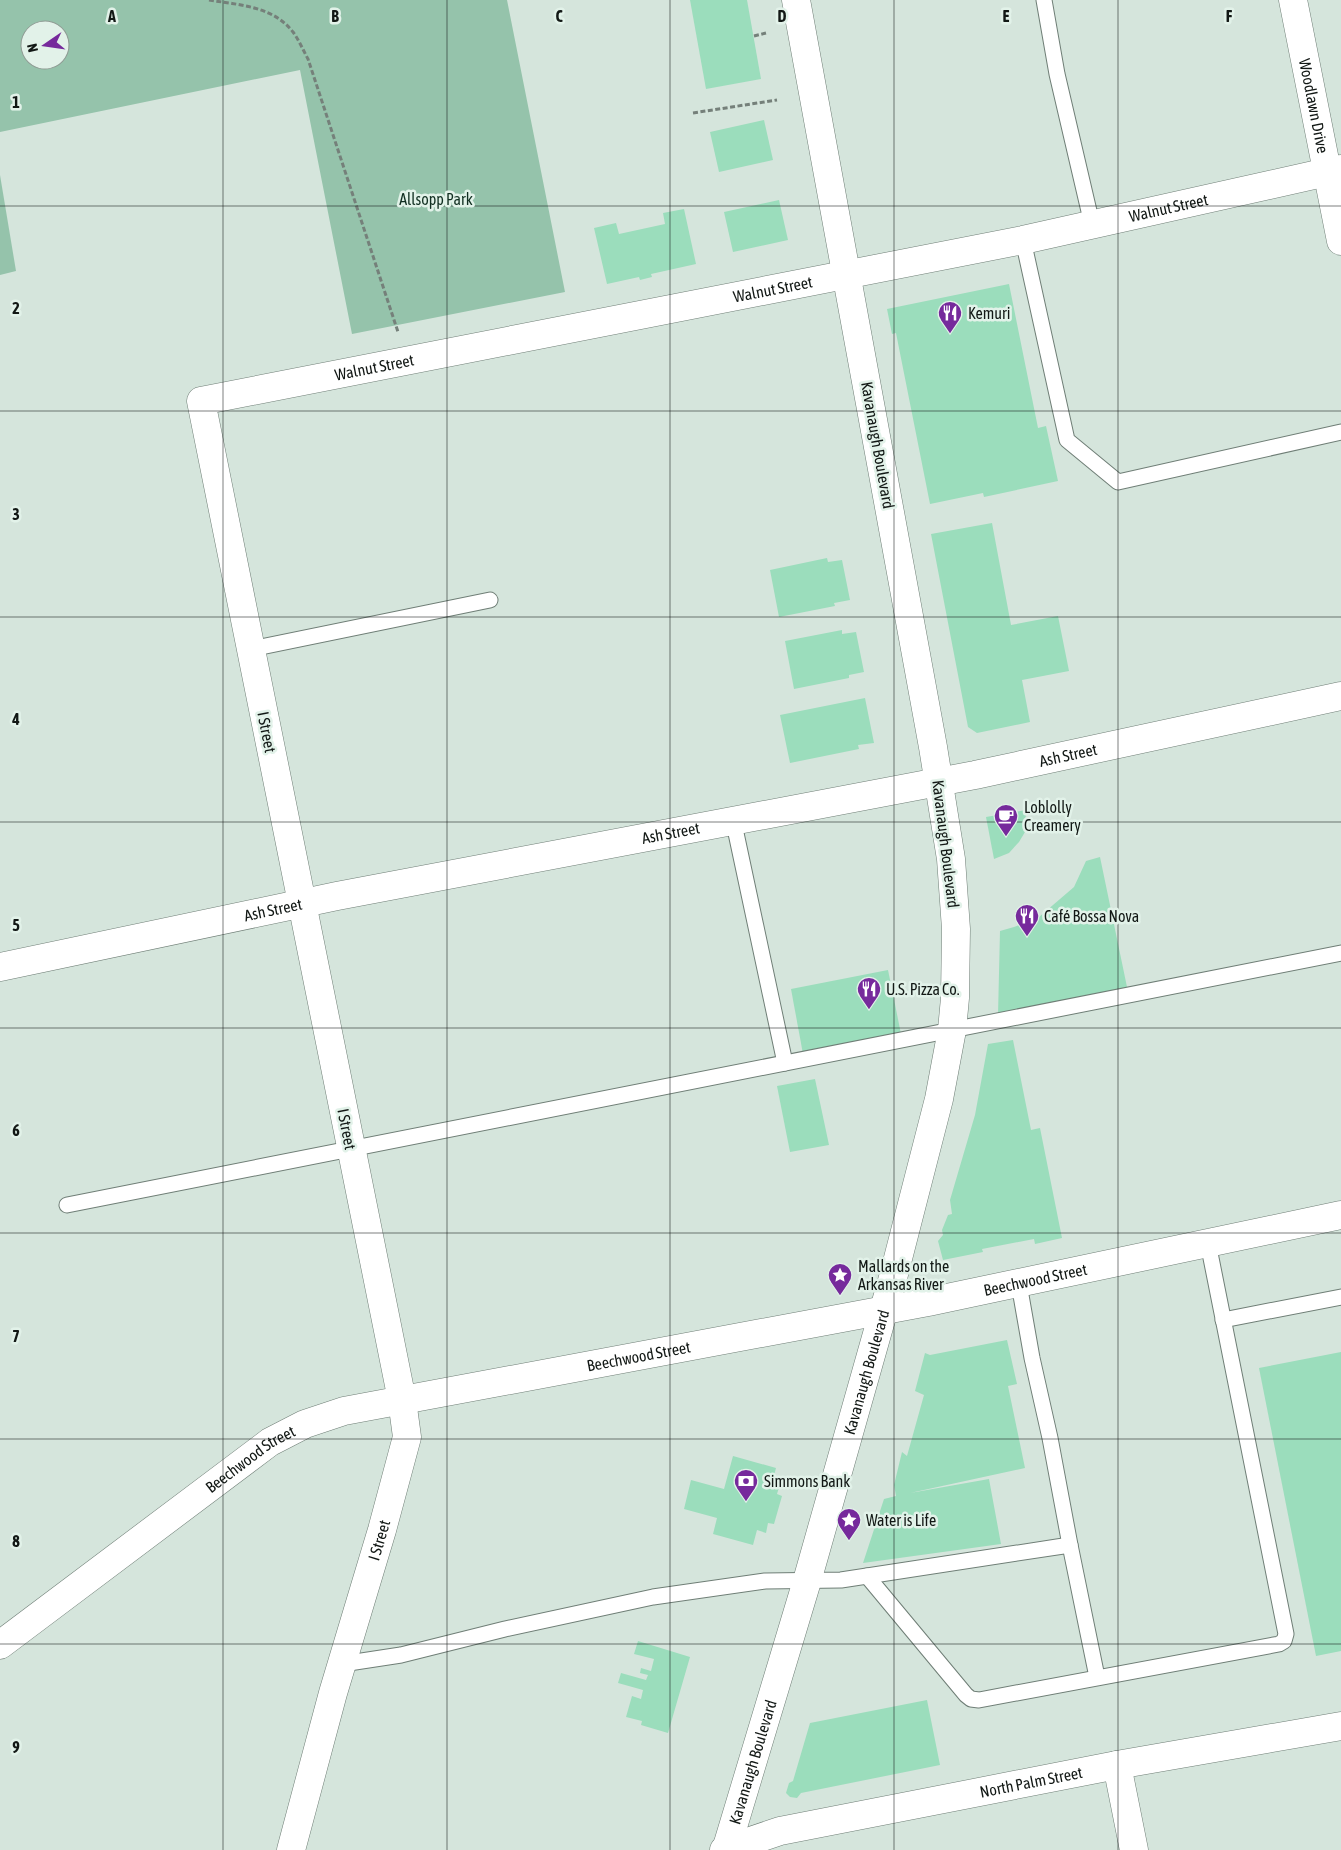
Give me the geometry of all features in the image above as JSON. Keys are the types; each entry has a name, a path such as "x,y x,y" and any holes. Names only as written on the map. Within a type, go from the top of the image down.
{"street":[{"name":"Kavanaugh Boulevard","path":"725,1850 807,1581 896,1265 940,1099 952,1030 954,998 956,929 951,859 796,0"},
{"name":"Woodlawn Drive","path":"1293,0 1334,171 1341,241"},
{"name":"Walnut Street","path":"201,401 1023,240 1334,171"},
{"name":"I Street","path":"201,401 402,1400 407,1437 382,1530 342,1664 292,1850"},
{"name":"Ash Street","path":"0,967 302,903 938,782 1341,696"},
{"name":"Beechwood Street","path":"0,1646 270,1442 305,1424 344,1411 882,1311 1019,1284 1341,1215"},
{"name":"North Palm Street","path":"725,1850 780,1831 1117,1765 1341,1726"},
{"path":"1117,1765 1134,1850"}],"lane":[{"path":"1044,0 1057,74 1092,224"},
{"path":"1023,240 1067,440 1118,482 1341,432"},
{"path":"250,649 490,600"},
{"path":"733,820 785,1063"},
{"path":"67,1205 1341,953"},
{"path":"867,1576 971,1699 979,1700 1279,1644 1284,1641 1286,1634 1208,1243"},
{"path":"1019,1284 1032,1358 1050,1438 1097,1677"},
{"path":"1223,1320 1341,1297"},
{"path":"342,1664 401,1656 505,1629 653,1597 765,1581 842,1580 1070,1545"}],"path":[{"path":"209,0 253,7 276,15 293,32 308,59 408,361"},
{"path":"754,36 766,33"},
{"path":"693,113 777,100"}],"green space":[{"name":"Allsopp Park","path":"0,0 507,0 565,292 352,334 300,70 0,132"},
{"path":"0,175 16,271 0,275"}],"building":[{"path":"690,0 747,0 761,79 706,89"},
{"path":"764,120 773,160 719,172 710,132"},
{"path":"779,200 788,240 733,252 724,212"},
{"path":"684,209 696,264 651,274 652,277 640,280 639,277 607,284 594,228 616,223 619,234 665,224 663,213"},
{"path":"1009,284 1038,428 1046,426 1058,481 984,497 983,493 930,504 896,333 892,334 887,309"},
{"path":"992,523 1011,625 1058,616 1069,671 1022,680 1030,722 977,733 968,727 931,534"},
{"path":"827,558 828,562 842,560 850,600 834,603 835,606 779,617 770,570"},
{"path":"842,630 842,634 856,632 864,672 849,675 849,678 794,689 785,641"},
{"path":"865,698 874,743 858,745 859,749 790,763 780,715"},
{"name":"Loblolly Creamery","path":"1026,810 1025,832 1019,842 1009,853 994,859 986,817"},
{"path":"1100,857 1127,987 998,1015 1000,931 1039,917 1074,887 1086,861"},
{"path":"888,970 901,1034 803,1054 791,989"},
{"path":"1013,1040 1031,1130 1040,1128 1062,1238 1035,1244 1034,1239 982,1249 983,1252 943,1260 938,1241 943,1235 942,1230 948,1215 952,1214 950,1200 975,1115 988,1044"},
{"path":"815,1079 829,1145 790,1152 777,1086"},
{"path":"1007,1340 1017,1384 1008,1386 1025,1468 910,1493 989,1479 1001,1544 863,1563 884,1499 896,1496 894,1485 902,1452 907,1456 924,1395 915,1391 925,1353 930,1355"},
{"path":"1341,1352 1341,1651 1316,1656 1259,1368"},
{"path":"733,1456 776,1468 772,1483 780,1484 777,1494 782,1496 774,1524 768,1523 766,1533 757,1530 753,1545 713,1534 717,1518 684,1509 691,1480 724,1489"},
{"path":"638,1641 690,1657 668,1733 641,1725 642,1721 626,1717 632,1696 641,1699 643,1690 618,1683 621,1673 646,1680 648,1675 640,1673 641,1668 651,1671 654,1659 634,1654"},
{"path":"927,1700 940,1765 801,1793 797,1798 790,1797 786,1793 789,1783 793,1781 810,1723"}],"place":[{"name":"Kemuri","path":"950,334"},
{"name":"Loblolly Creamery","path":"1006,837"},
{"name":"Café Bossa Nova","path":"1027,937"},
{"name":"U.S. Pizza Co.","path":"869,1010"},
{"name":"Mallards on the Arkansas River","path":"840,1296"},
{"name":"Simmons Bank","path":"746,1502"},
{"name":"Water is Life","path":"849,1541"}]}
